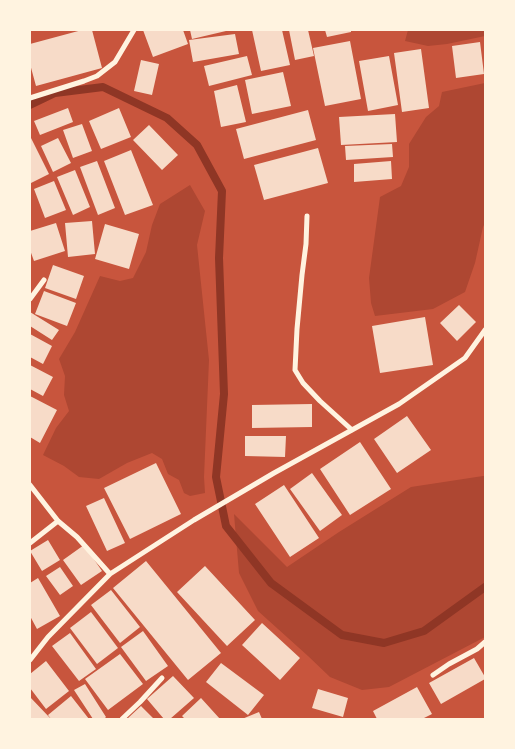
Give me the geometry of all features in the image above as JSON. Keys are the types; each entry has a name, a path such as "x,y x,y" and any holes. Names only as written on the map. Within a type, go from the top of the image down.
{"street":[{"path":"30,98 97,76 115,62 134,30"},
{"path":"307,216 306,244 296,329 295,370 303,383 352,430"},
{"path":"30,299 44,280"},
{"path":"30,660 48,637 110,574 194,520 274,473 399,404 465,358 485,330"},
{"path":"30,486 58,521 78,538 110,574"},
{"path":"30,543 58,521"},
{"path":"433,675 477,649 485,642"},
{"path":"122,719 162,678"}],"shaded area":[{"path":"408,30 485,30 485,36 428,46 405,41"},
{"path":"485,83 485,223 475,263 465,292 433,309 375,316 371,303 369,278 380,197 401,186 409,167 409,144 426,117 439,106 442,92"},
{"path":"190,185 205,211 197,245 209,360 205,493 190,496 184,493 179,480 168,474 162,459 152,453 127,463 99,479 79,477 64,466 43,455 56,428 69,411 64,395 65,376 59,359 75,332 100,276 120,281 133,278 146,252 152,225 160,204"},
{"path":"485,476 485,637 389,687 362,690 330,677 258,611 239,573 234,514 287,567 411,487"}],"building":[{"path":"82,30 92,30 102,68 36,86 30,64 30,44"},
{"path":"143,30 183,30 188,44 153,57"},
{"path":"190,30 226,30 226,31 192,39"},
{"path":"252,30 282,30 290,65 261,71"},
{"path":"289,30 308,30 314,56 295,60"},
{"path":"325,30 351,30 351,32 327,37"},
{"path":"235,34 239,54 193,62 189,40"},
{"path":"350,41 361,99 325,106 313,48"},
{"path":"480,42 484,74 456,78 452,46"},
{"path":"421,49 429,108 402,112 394,53"},
{"path":"247,56 252,75 209,86 204,66"},
{"path":"389,56 398,105 368,111 359,61"},
{"path":"141,60 159,64 152,95 134,91"},
{"path":"283,72 291,106 252,114 245,80"},
{"path":"237,85 246,122 221,127 214,91"},
{"path":"68,108 73,122 40,135 34,121"},
{"path":"119,108 131,137 101,149 89,121"},
{"path":"308,110 316,140 244,159 236,129"},
{"path":"395,114 397,142 341,145 339,117"},
{"path":"82,124 92,151 73,158 63,130"},
{"path":"149,125 178,155 162,170 133,140"},
{"path":"30,136 49,174 31,183 30,181"},
{"path":"58,138 71,163 53,172 41,146"},
{"path":"392,144 393,157 346,160 345,146"},
{"path":"318,148 328,183 264,200 254,165"},
{"path":"131,150 153,205 125,215 104,161"},
{"path":"97,161 115,208 98,215 80,167"},
{"path":"391,161 392,179 354,182 354,164"},
{"path":"75,170 90,207 73,215 57,177"},
{"path":"54,181 66,210 45,218 34,189"},
{"path":"92,221 95,254 68,257 65,223"},
{"path":"56,223 65,251 34,261 30,250 30,231"},
{"path":"105,224 139,234 129,269 95,259"},
{"path":"53,265 84,276 76,299 45,288"},
{"path":"44,291 76,303 67,326 35,314"},
{"path":"459,305 476,322 457,341 440,323"},
{"path":"30,312 59,330 52,340 30,326"},
{"path":"425,317 433,365 380,373 372,326"},
{"path":"30,334 52,346 43,364 30,357"},
{"path":"30,365 53,377 43,396 30,389"},
{"path":"30,396 57,410 40,443 30,437"},
{"path":"312,404 312,427 252,428 252,405"},
{"path":"407,416 431,450 397,473 374,439"},
{"path":"245,436 286,436 285,457 245,456"},
{"path":"360,442 391,489 350,515 320,469"},
{"path":"156,463 181,514 130,539 104,488"},
{"path":"312,473 342,515 320,531 290,489"},
{"path":"284,485 319,538 290,557 255,504"},
{"path":"104,498 125,543 107,551 86,506"},
{"path":"48,540 60,560 42,571 30,551"},
{"path":"84,545 102,571 81,585 63,560"},
{"path":"146,561 221,653 188,680 113,588"},
{"path":"205,566 255,620 227,646 177,592"},
{"path":"60,567 73,586 60,595 46,576"},
{"path":"38,578 60,616 37,629 30,616 30,583"},
{"path":"111,590 140,627 120,643 91,605"},
{"path":"91,612 118,648 97,664 70,628"},
{"path":"262,623 300,658 280,680 242,645"},
{"path":"143,631 168,666 146,681 121,647"},
{"path":"70,633 96,669 79,681 52,646"},
{"path":"120,654 143,684 108,710 85,679"},
{"path":"474,658 485,679 441,704 429,683"},
{"path":"46,661 69,691 46,709 30,688 30,674"},
{"path":"221,663 264,695 248,715 206,682"},
{"path":"173,676 194,698 170,719 164,719 147,699"},
{"path":"85,684 106,717 104,719 93,719 74,690"},
{"path":"417,687 432,714 422,719 377,719 373,711"},
{"path":"318,689 348,698 343,717 312,708"},
{"path":"71,696 89,719 51,719 48,715"},
{"path":"30,697 51,719 30,719"},
{"path":"201,698 220,719 185,719 182,716"},
{"path":"141,706 154,719 127,719"},
{"path":"259,712 262,719 242,719"}],"waterway":[{"path":"30,105 55,93 103,87 167,118 197,145 222,191 219,258 224,394 216,477 226,526 271,583 342,635 384,643 424,631 485,587"}]}
